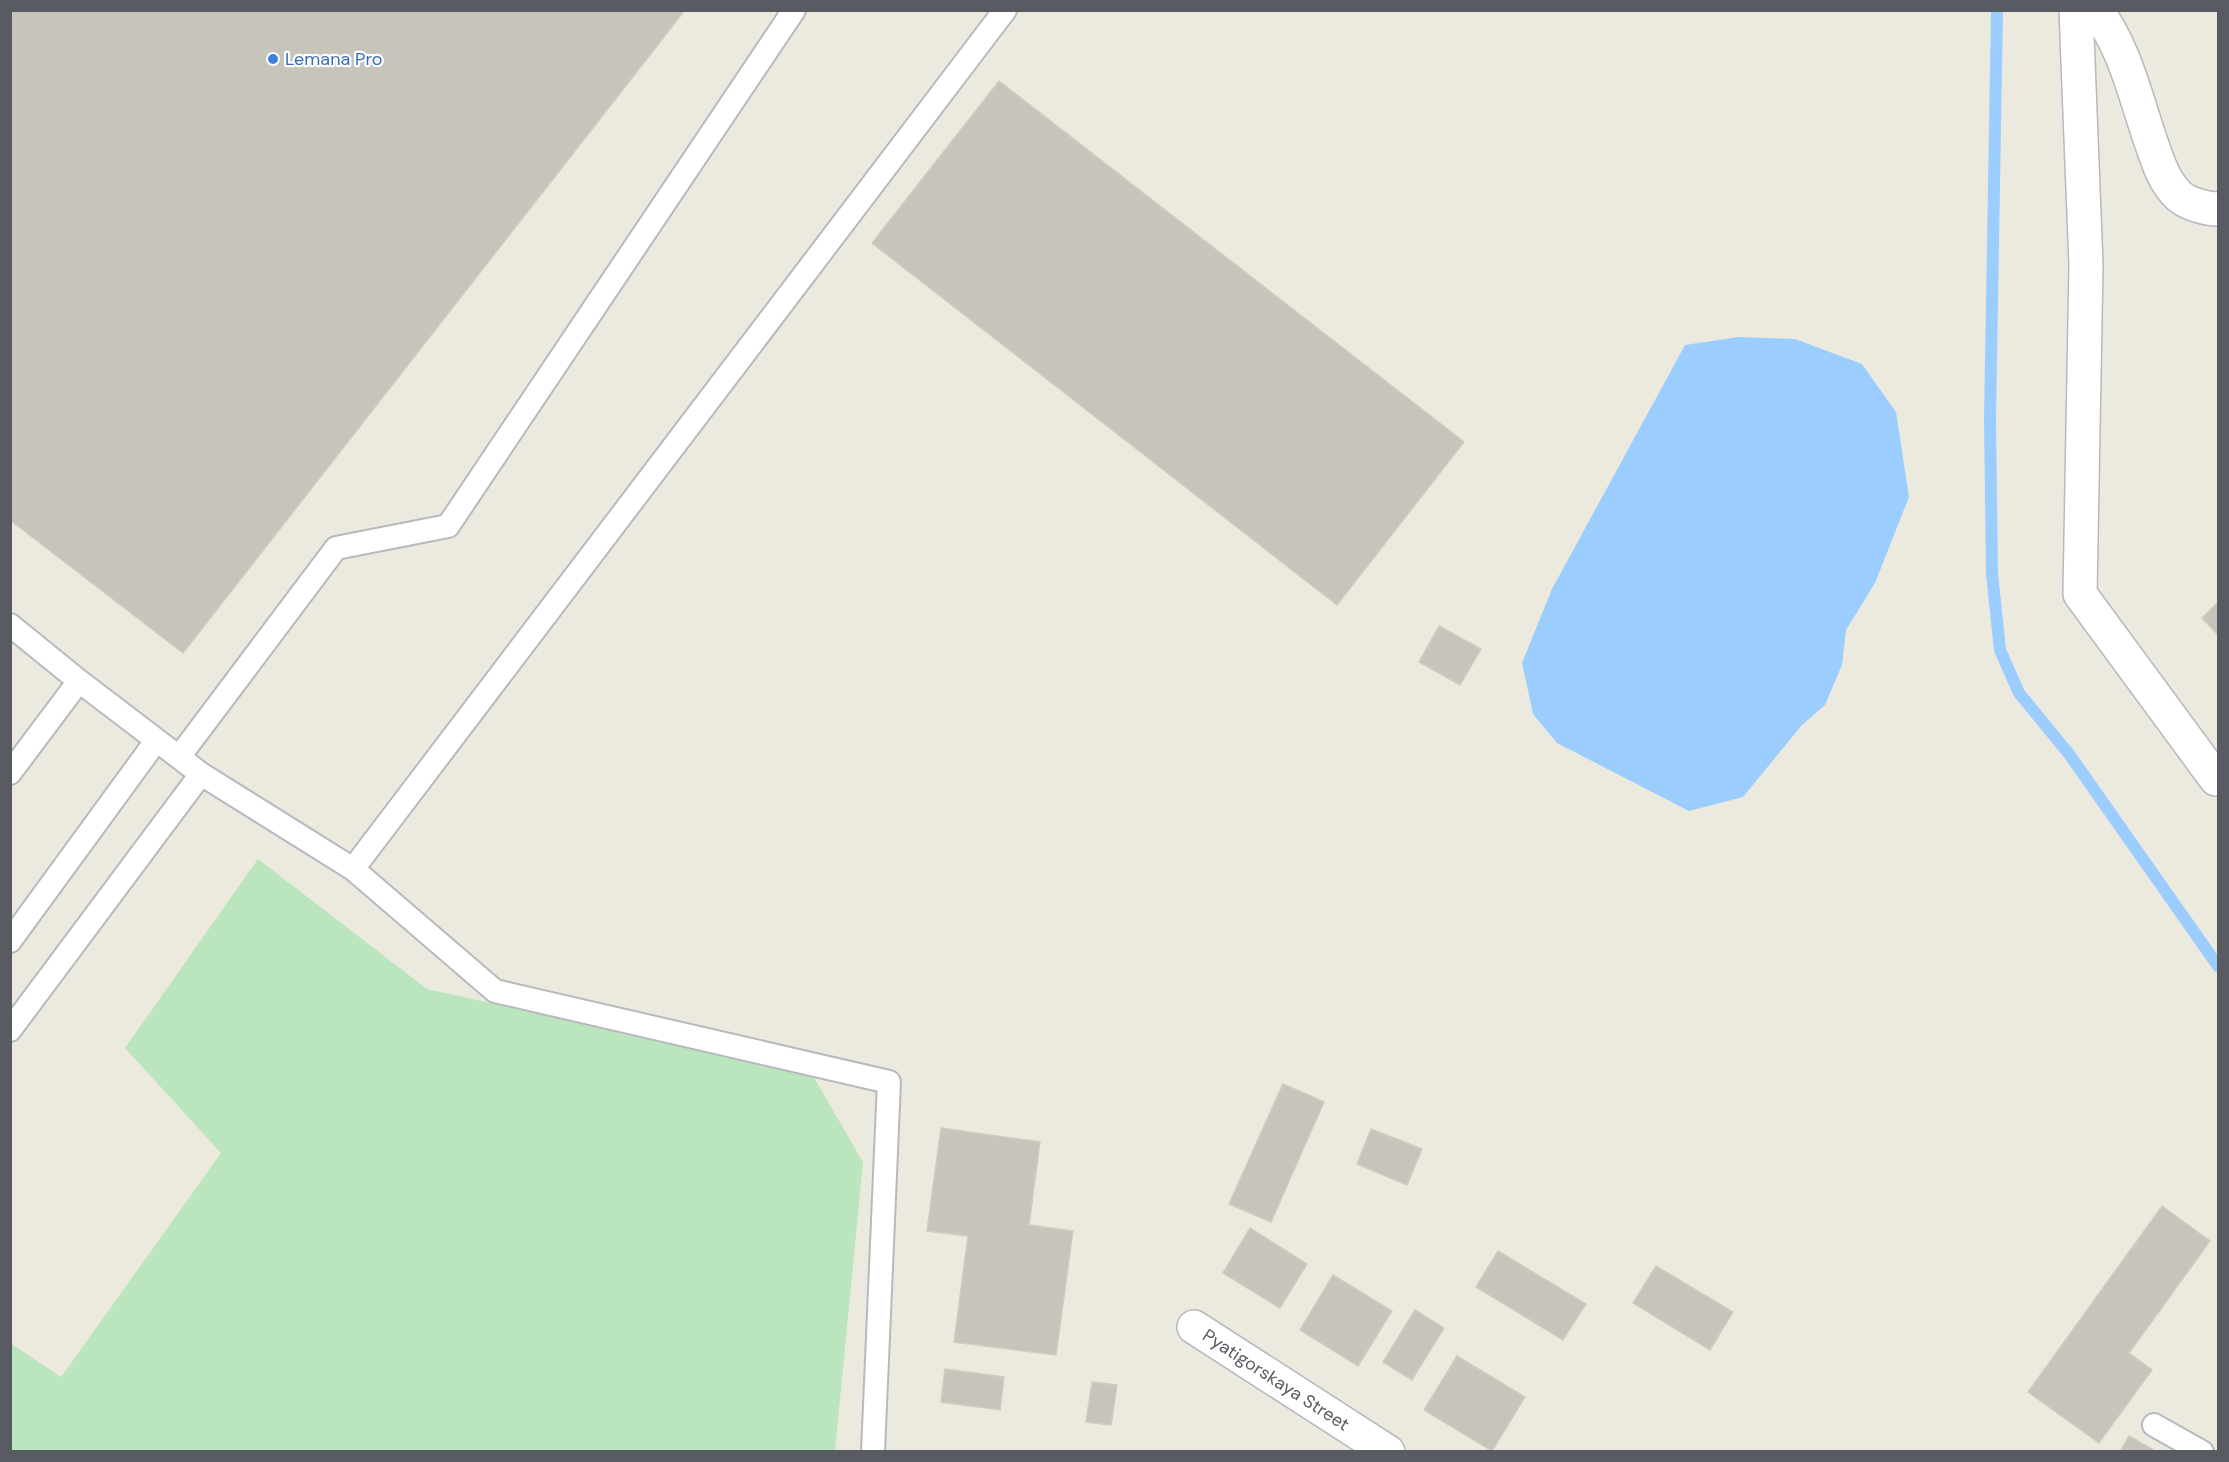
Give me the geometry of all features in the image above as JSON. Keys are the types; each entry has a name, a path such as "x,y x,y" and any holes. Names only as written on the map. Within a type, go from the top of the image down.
{"street":[{"path":"2076,10 2086,266 2080,594 2216,779"},
{"path":"2096,10 2109,27 2119,49 2161,172 2180,197 2209,209 2218,209"},
{"name":"Pyatigorskaya Street","path":"1194,1327 1388,1452"}],"lane":[{"path":"179,757 336,548 448,526 795,10"},
{"path":"353,869 1005,10"},
{"path":"10,625 201,774 353,869 495,992 889,1082 873,1452"},
{"path":"10,773 79,681"},
{"path":"10,941 156,741"},
{"path":"10,1030 201,774"},
{"path":"2154,1425 2202,1452"}],"green space":[{"path":"258,859 427,989 812,1074 863,1162 835,1451 11,1451 10,1343 61,1377 221,1153 125,1048"}],"water":[{"path":"1739,337 1795,339 1862,364 1896,412 1909,497 1875,583 1846,630 1842,665 1825,705 1802,725 1743,797 1689,811 1557,743 1533,714 1522,663 1552,589 1685,345"}],"building":[{"path":"10,10 685,10 183,653 10,520"},
{"path":"999,81 1464,442 1337,605 872,243"},
{"path":"2218,602 2218,635 2202,618"},
{"path":"1439,626 1481,649 1460,685 1419,662"},
{"path":"1283,1084 1324,1102 1271,1222 1229,1204"},
{"path":"941,1128 1040,1142 1029,1225 1073,1231 1056,1355 954,1342 968,1236 927,1231"},
{"path":"1371,1129 1422,1149 1407,1185 1357,1164"},
{"path":"2162,1206 2210,1241 2129,1353 2152,1370 2099,1443 2028,1392"},
{"path":"1250,1228 1307,1264 1280,1308 1223,1273"},
{"path":"1498,1251 1586,1304 1563,1340 1476,1287"},
{"path":"1656,1266 1733,1312 1710,1350 1633,1303"},
{"path":"1333,1275 1392,1311 1358,1366 1300,1330"},
{"path":"1415,1310 1444,1328 1412,1380 1383,1362"},
{"path":"1457,1356 1525,1397 1492,1451 1424,1410"},
{"path":"945,1369 1004,1377 1000,1410 941,1402"},
{"path":"1092,1382 1117,1385 1111,1425 1086,1422"},
{"path":"2129,1436 2157,1452 2120,1452"}],"waterway":[{"path":"1997,10 1990,419 1992,574 2000,650 2019,693 2069,754 2218,966"}],"place":[{"name":"Lemana Pro","path":"273,59"}]}
